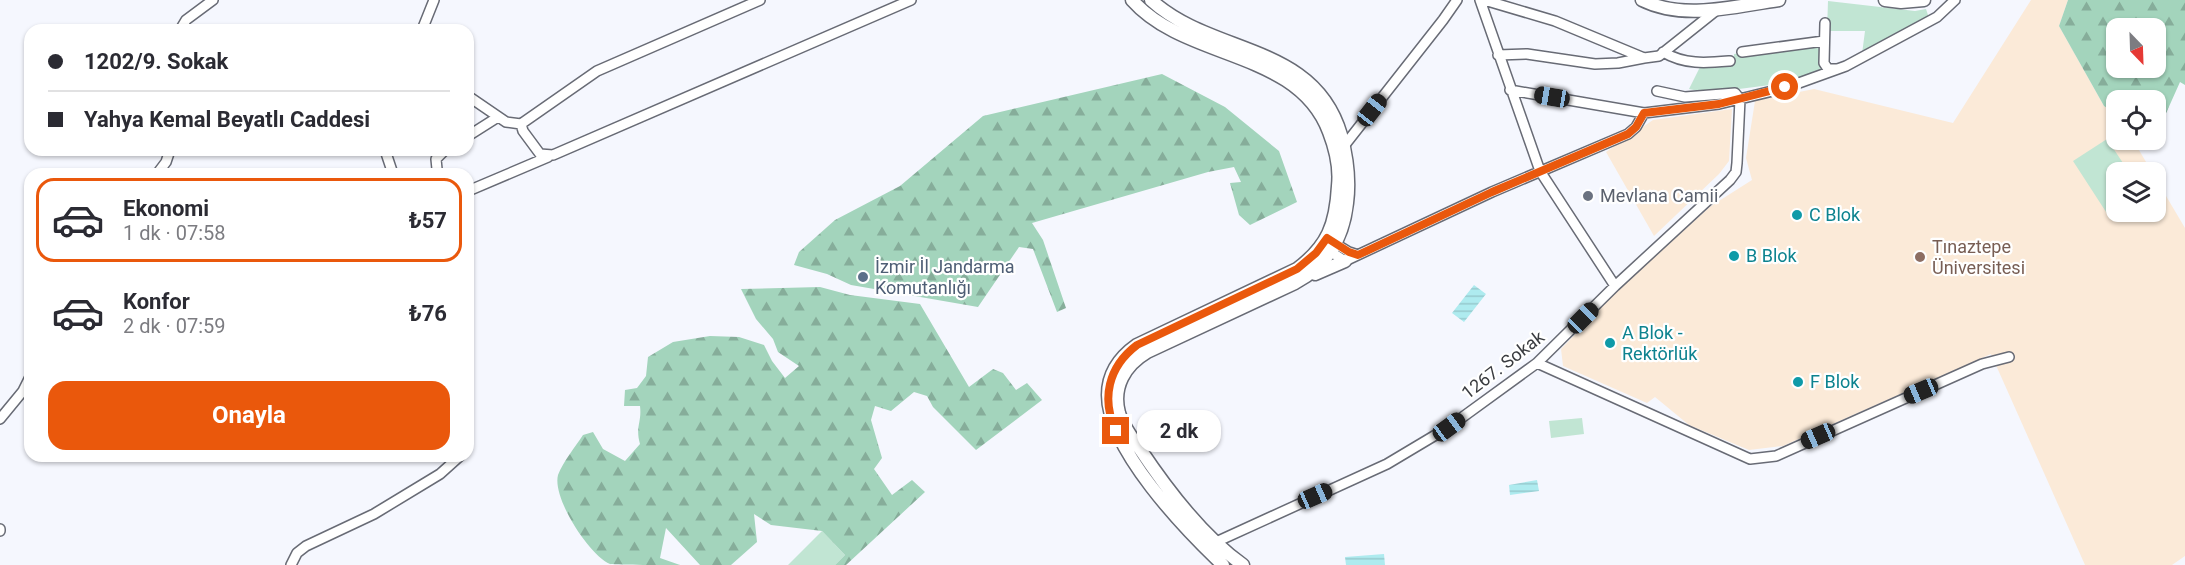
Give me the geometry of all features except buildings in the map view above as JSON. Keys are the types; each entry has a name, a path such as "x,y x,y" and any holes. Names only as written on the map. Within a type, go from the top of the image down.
{"main road":[{"path":"1132,0 1143,11 1171,29 1268,71 1296,87 1311,101 1324,119 1340,149"},
{"path":"1151,0 1177,19 1287,66 1307,79 1328,105 1338,126 1340,149 1338,203 1329,245 1315,270 1295,283"},
{"path":"1642,0 1662,9 1695,11 1724,4 1779,0"},
{"path":"1885,0 1924,0"},
{"path":"1223,565 1164,503 1125,447 1110,413 1108,395 1110,378 1119,362 1137,345 1297,269 1329,245"},
{"path":"1243,565 1216,542 1164,483 1129,433 1119,413 1120,383 1123,373 1147,352 1345,261"}],"street":[{"path":"184,24 213,0"},
{"path":"424,24 434,0"},
{"path":"474,100 506,122 521,124 597,71 760,0"},
{"path":"474,188 910,0"},
{"path":"1340,149 1457,0"},
{"path":"1482,0 1498,55 1540,171 1615,286"},
{"path":"1482,0 1555,21 1644,58"},
{"path":"1510,90 1644,113 1719,104 1785,87 1846,66 1930,21 1942,13 1954,0"},
{"path":"1498,55 1535,54 1595,64 1618,63 1659,56 1724,4"},
{"path":"1825,23 1826,67 1831,70 1836,69"},
{"path":"1742,52 1824,41"},
{"path":"1663,52 1677,59 1695,63 1730,61"},
{"path":"1657,91 1685,97 1736,93 1740,99"},
{"name":"1267. Sokak","path":"1216,542 1387,464 1449,427 1537,363 1615,286 1730,180 1736,172 1740,99"},
{"path":"1329,245 1345,261 1540,171 1628,134 1636,127 1644,113"},
{"path":"474,132 498,117"},
{"path":"521,124 523,131 540,154 553,155"},
{"path":"1329,245 1358,255"},
{"path":"1537,363 1750,459 1776,456 1982,364 2009,357"},
{"path":"0,419 24,391"},
{"path":"291,565 297,553 306,546 374,514 440,474 453,462"}],"shaded area":[{"name":"Tınaztepe Üniversitesi","path":"2031,0 2068,0 2059,26 2106,107 2106,150 2139,150 2146,162 2106,162 2106,222 2166,222 2166,196 2185,228 2185,556 2172,565 2085,565 1991,354 1783,446 1749,450 1689,425 1655,397 1647,403 1563,366 1561,349 1623,285 1711,206 1752,180 1746,158 1755,101 1814,89 1953,123"},
{"path":"1732,109 1729,161 1719,174 1654,236 1606,152 1653,120"}],"green space":[{"path":"2068,0 2185,0 2185,85 2180,82 2166,113 2166,90 2106,90 2106,107 2059,26"},
{"path":"1828,1 1915,11 1926,9 1929,18 1862,54 1865,31 1827,31"},
{"path":"1823,42 1823,71 1770,85 1708,93 1689,89 1700,67 1733,65 1734,54"},
{"path":"1162,74 1225,107 1279,151 1297,202 1250,225 1239,215 1230,183 1241,182 1234,167 1208,172 1032,223 1043,240 1066,308 1057,312 1033,249 1019,247 978,307 851,285 827,274 794,265 799,252 835,220 900,186 983,116"},
{"path":"2106,140 2106,150 2114,150 2122,162 2106,162 2106,212 2073,161"},
{"path":"820,287 850,295 920,304 969,387 993,369 1003,373 1016,390 1027,383 1042,400 976,450 933,407 927,396 914,392 891,411 875,406 871,420 882,458 874,469 892,495 912,480 925,492 846,565 835,565 845,555 822,531 771,525 754,514 757,542 731,565 700,565 666,528 660,558 680,565 610,564 601,559 574,525 566,511 558,485 560,470 583,435 593,432 603,449 625,461 640,444 638,433 640,406 624,406 625,390 637,388 646,376 648,357 673,342 710,336 739,337 764,345 772,361 785,378 799,366 778,352 773,339 756,319 741,289"},
{"path":"1582,418 1584,434 1551,438 1549,421"},
{"path":"822,531 845,555 835,565 788,565"}],"water":[{"path":"1474,285 1486,294 1464,322 1452,313"},
{"path":"1537,480 1539,491 1510,495 1509,485"},
{"path":"1384,554 1385,565 1346,565 1345,557"}],"place":[{"name":"Mevlana Camii","path":"1588,196"},
{"name":"C Blok","path":"1797,215"},
{"name":"B Blok","path":"1734,256"},
{"name":"Tınaztepe Üniversitesi","path":"1920,257"},
{"name":"İzmir İl Jandarma Komutanlığı","path":"863,277"},
{"name":"A Blok - Rektörlük","path":"1610,343"},
{"name":"F Blok","path":"1798,382"}],"route":[{"path":"1116,431 1110,413 1108,388 1114,370 1124,356 1137,345 1297,269 1316,253 1327,238 1358,255 1492,192 1628,134 1636,127 1644,113 1719,104 1785,87"}]}
